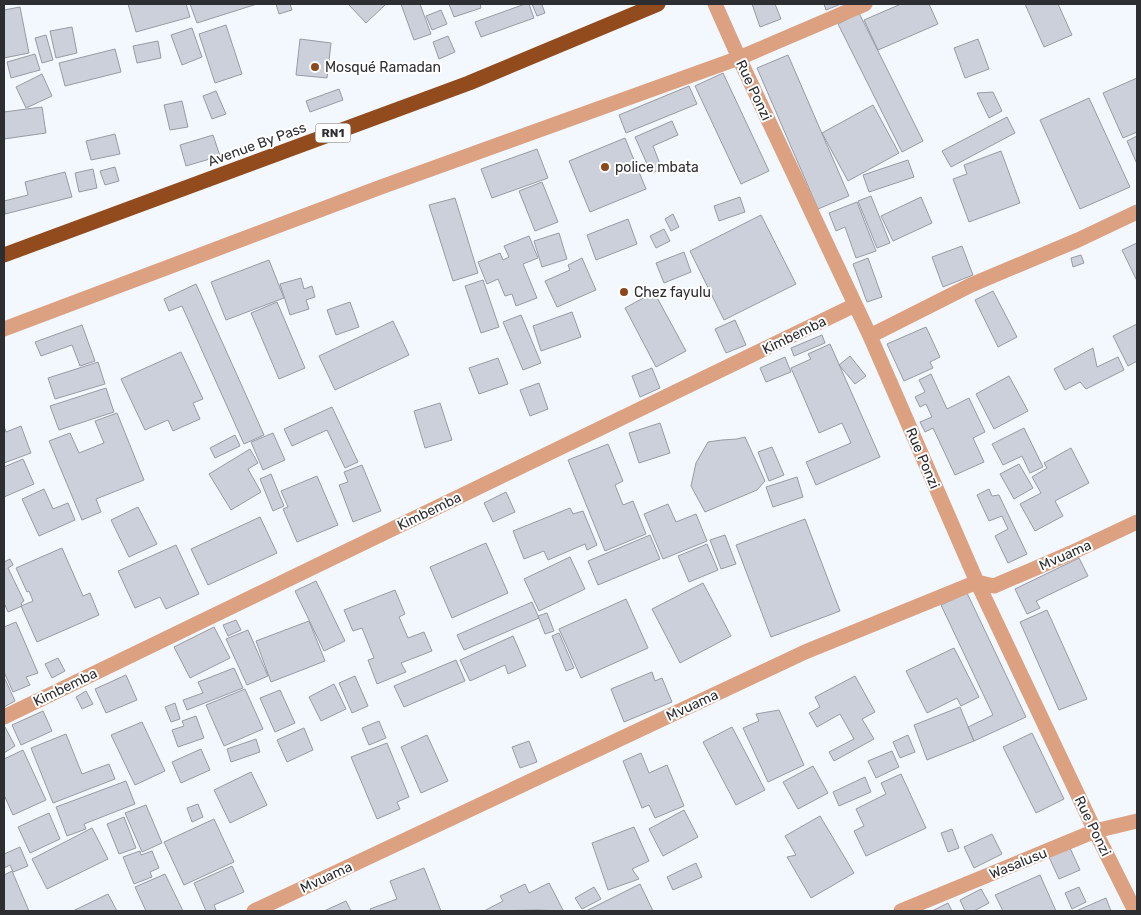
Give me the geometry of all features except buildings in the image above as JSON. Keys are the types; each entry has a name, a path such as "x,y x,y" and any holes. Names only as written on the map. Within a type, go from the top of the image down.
{"highway":[{"name":"Avenue By Pass","path":"4,255 469,83 658,4"}],"street":[{"name":"Rue Ponzi","path":"715,4 870,336 977,582 1135,911"},
{"path":"4,329 381,187 739,58 865,4"},
{"path":"870,336 971,285 1078,240 1137,212"},
{"name":"Kimbemba","path":"4,717 855,305"},
{"name":"Mvuama","path":"254,911 805,652 977,582 994,586 1072,553 1137,522"},
{"name":"Wasalusu","path":"901,911 1095,831 1137,821"}],"place":[{"name":"Mosqué Ramadan","path":"315,67"},
{"name":"police mbata","path":"605,167"},
{"name":"Chez fayulu","path":"624,292"}]}
